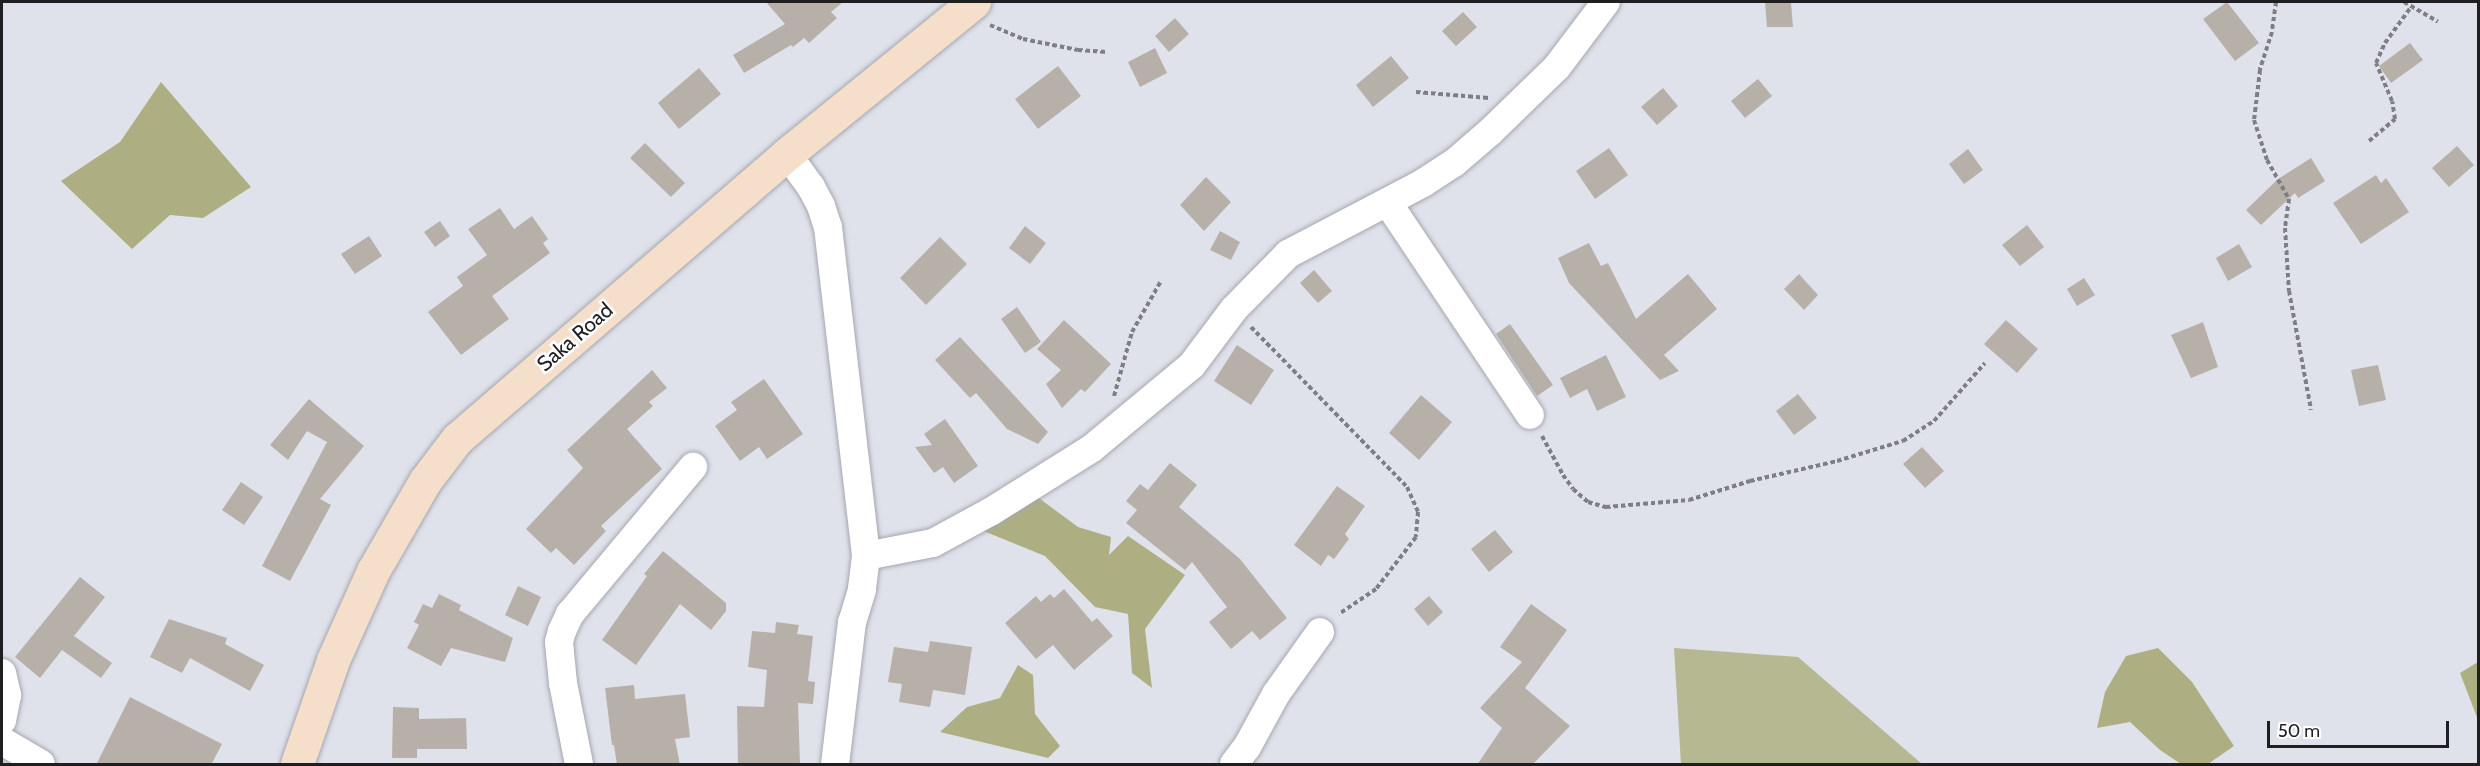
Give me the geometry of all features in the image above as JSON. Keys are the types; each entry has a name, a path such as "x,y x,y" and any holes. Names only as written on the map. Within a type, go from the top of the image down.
{"main road":[{"name":"Saka Road","path":"297,765 333,660 373,571 425,481 457,439 787,154 967,7"}],"street":[{"path":"866,556 933,543 992,511 1091,449 1177,380 1192,365 1234,309 1288,254 1388,203 1454,163 1525,100 1557,67 1606,2"},
{"path":"787,154 816,197 828,227 866,556 862,590 852,622 835,765"},
{"path":"1388,203 1530,415"},
{"path":"579,765 563,683 559,642 562,631 570,614 693,467"},
{"path":"1234,765 1247,747 1276,694 1320,632"},
{"path":"2,673 7,696 2,721"},
{"path":"2,741 40,765"}],"path":[{"path":"2276,2 2272,32 2260,70 2254,120 2267,160 2289,199 2285,228 2289,291 2311,410"},
{"path":"2404,2 2438,22"},
{"path":"967,7 1023,39 1078,50 1107,52"},
{"path":"2369,141 2395,119 2392,101 2376,63 2385,43 2411,7"},
{"path":"1416,92 1525,100"},
{"path":"1113,399 1132,332 1161,281"},
{"path":"1234,309 1407,487 1418,512 1416,537 1376,589 1338,614 1320,632"},
{"path":"1530,415 1563,475 1573,489 1588,502 1606,507 1689,500 1750,481 1837,461 1903,441 1934,421 1985,363"}],"green space":[{"path":"161,82 251,187 203,218 170,215 132,249 61,181 120,142"},
{"path":"1032,493 1078,527 1111,537 1109,555 1128,536 1185,575 1145,629 1152,688 1132,673 1128,614 1095,607 1045,556 971,526"},
{"path":"1674,648 1798,657 1922,764 1681,764"},
{"path":"2158,648 2192,682 2234,746 2208,764 2181,764 2160,750 2130,722 2097,728 2105,692 2126,656"},
{"path":"2478,662 2478,720 2460,673"},
{"path":"1018,665 1033,675 1035,714 1060,746 1048,758 940,732 967,707 1000,698"}],"building":[{"path":"766,2 843,2 831,12 837,18 809,43 804,38 793,47 791,45 744,73 733,55 785,24"},
{"path":"1765,2 1791,2 1793,27 1767,27"},
{"path":"2227,2 2259,43 2235,61 2203,19"},
{"path":"1463,12 1477,27 1456,46 1442,31"},
{"path":"1175,18 1189,34 1169,52 1155,36"},
{"path":"2410,43 2423,60 2391,83 2379,66"},
{"path":"1155,48 1167,73 1140,87 1128,62"},
{"path":"1391,56 1409,78 1373,107 1356,85"},
{"path":"1058,66 1081,96 1038,129 1015,99"},
{"path":"699,68 721,94 679,129 658,103"},
{"path":"1758,79 1772,96 1745,118 1731,101"},
{"path":"1663,88 1678,106 1657,125 1641,107"},
{"path":"645,143 685,183 671,197 630,158"},
{"path":"2457,146 2474,165 2449,187 2432,168"},
{"path":"1609,148 1628,175 1595,199 1576,171"},
{"path":"1968,149 1983,170 1964,184 1949,164"},
{"path":"2311,158 2325,181 2298,198 2295,193 2261,225 2246,210 2278,179"},
{"path":"2376,175 2381,183 2386,178 2409,212 2361,244 2333,203"},
{"path":"1206,177 1231,202 1204,231 1180,205"},
{"path":"500,208 514,229 532,216 548,239 543,243 550,253 492,296 509,319 461,355 428,312 463,286 457,277 487,255 468,229"},
{"path":"440,221 450,236 435,247 424,232"},
{"path":"2027,225 2044,247 2020,266 2002,245"},
{"path":"1025,226 1046,243 1030,264 1009,248"},
{"path":"1220,231 1240,242 1231,260 1210,250"},
{"path":"369,236 382,256 355,274 341,254"},
{"path":"940,237 967,264 926,305 900,278"},
{"path":"1589,243 1601,266 1608,263 1636,319 1688,274 1717,309 1664,355 1679,371 1660,380 1569,283 1558,258"},
{"path":"2239,244 2252,267 2228,281 2216,258"},
{"path":"1314,270 1332,291 1318,303 1300,283"},
{"path":"1799,274 1818,295 1804,310 1784,289"},
{"path":"2084,278 2095,295 2077,306 2067,289"},
{"path":"1017,307 1041,342 1025,353 1001,319"},
{"path":"1064,320 1111,364 1085,392 1081,389 1062,408 1046,384 1061,370 1037,349"},
{"path":"2006,320 2038,349 2017,373 1984,344"},
{"path":"2203,322 2218,367 2191,378 2171,335"},
{"path":"1510,324 1553,385 1537,396 1496,334"},
{"path":"960,337 1048,432 1038,444 1007,429 976,393 970,398 935,360"},
{"path":"1237,345 1274,370 1251,405 1214,381"},
{"path":"1606,355 1626,397 1597,411 1587,389 1570,398 1560,378"},
{"path":"2378,365 2386,400 2359,406 2351,370"},
{"path":"652,370 667,388 649,402 653,406 627,429 662,469 601,526 606,531 574,565 556,548 551,553 526,529 583,468 567,450"},
{"path":"764,379 803,434 767,459 759,447 740,461 715,426 737,410 731,402"},
{"path":"1798,394 1817,418 1794,435 1776,411"},
{"path":"1421,395 1452,422 1419,460 1389,433"},
{"path":"309,399 364,446 320,499 331,505 290,581 262,566 327,442 307,431 288,460 270,445"},
{"path":"945,419 978,466 954,483 943,467 934,473 915,447 932,445 924,434"},
{"path":"1922,447 1944,471 1925,488 1903,464"},
{"path":"1170,463 1197,485 1179,507 1240,559 1287,618 1260,640 1252,631 1231,649 1209,622 1227,607 1192,562 1185,570 1126,523 1137,510 1126,501 1140,484 1148,490"},
{"path":"241,482 263,497 244,525 222,510"},
{"path":"1337,486 1365,506 1345,534 1349,539 1334,559 1328,555 1321,566 1294,545"},
{"path":"1495,530 1513,552 1489,572 1471,549"},
{"path":"663,551 726,603 726,611 711,630 680,604 636,665 602,640 647,576 644,574"},
{"path":"80,577 105,597 74,636 112,663 101,678 62,650 40,678 15,657"},
{"path":"518,586 541,597 528,626 505,615"},
{"path":"1064,589 1092,622 1097,618 1113,636 1074,670 1053,645 1036,659 1005,623 1036,596 1041,602 1050,594 1054,598"},
{"path":"439,594 461,605 459,610 513,638 505,662 451,648 441,666 407,648 419,625 414,622 423,604 432,608"},
{"path":"1429,596 1443,612 1428,626 1414,609"},
{"path":"1531,604 1567,630 1525,688 1570,726 1532,765 1477,765 1502,728 1480,708 1522,662 1500,647"},
{"path":"169,619 227,638 225,644 264,665 250,691 190,658 182,673 150,657"},
{"path":"776,622 799,625 797,634 813,636 808,681 815,682 813,704 798,703 800,764 738,765 737,706 764,707 767,670 748,667 752,631 775,633"},
{"path":"930,641 972,647 965,695 933,690 930,707 899,702 902,684 888,682 894,647 928,652"},
{"path":"634,685 635,699 685,694 690,737 675,739 680,765 617,765 614,745 612,745 605,688"},
{"path":"130,697 222,744 211,765 96,765"},
{"path":"393,707 419,708 419,719 466,718 467,749 417,749 417,758 392,758"}]}
